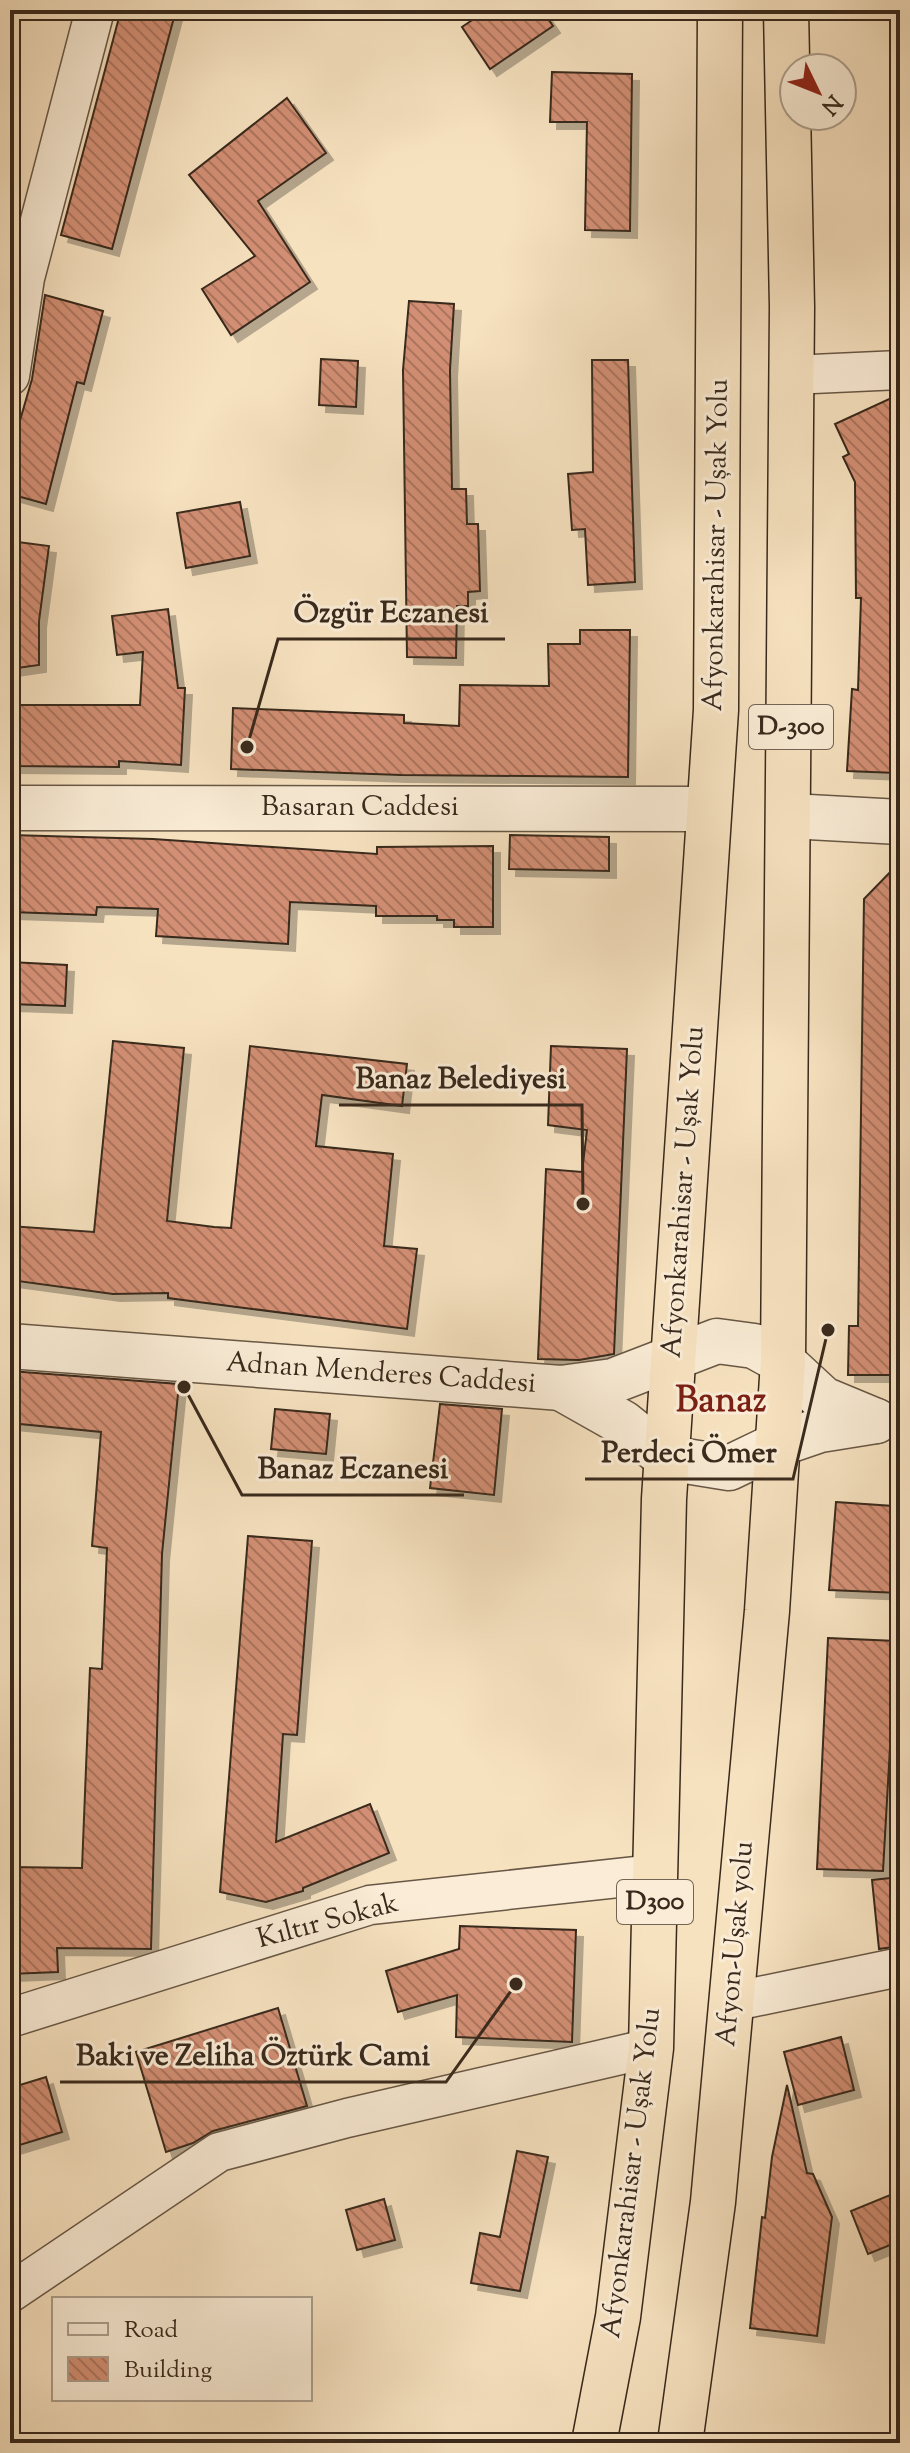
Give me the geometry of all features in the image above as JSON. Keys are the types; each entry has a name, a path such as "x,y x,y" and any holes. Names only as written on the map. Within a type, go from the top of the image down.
{"highway":[{"name":"Afyonkarahisar - Uşak Yolu","path":"594,2443 618,2317 651,2048 667,1458 716,710 722,128 720,10"},
{"name":"D-300","path":"779,1444 783,1362 790,816 791,375 786,10"},
{"name":"Afyon-Uşak yolu","path":"680,2443 713,2202 779,1444"}],"street":[{"path":"10,376 25,278 95,10"},
{"path":"791,375 900,370"},
{"name":"Basaran Caddesi","path":"10,808 709,809"},
{"path":"790,816 900,822"},
{"path":"561,1388 613,1381 717,1341 754,1346 783,1362 823,1399 888,1421"},
{"name":"Adnan Menderes Caddesi","path":"10,1346 561,1388"},
{"path":"561,1388 623,1423 667,1458 729,1468 779,1444 820,1430 888,1421"},
{"name":"Kıltır Sokak","path":"10,2018 370,1905 655,1874"},
{"path":"731,2002 900,1967"},
{"path":"10,2293 219,2152 347,2118 651,2048"}],"building":[{"path":"121,10 176,10 112,249 61,235"},
{"path":"487,10 542,10 553,26 490,69 462,27"},
{"path":"552,72 632,74 630,231 585,230 587,122 550,122"},
{"path":"287,98 326,153 258,201 310,282 231,335 202,289 255,256 189,175"},
{"path":"45,295 103,311 84,384 77,382 46,504 10,494 10,455 32,379"},
{"path":"409,301 454,304 450,370 452,489 466,489 467,524 478,524 480,591 468,592 468,606 457,606 456,658 407,657 403,370"},
{"path":"321,359 358,361 356,407 319,405"},
{"path":"592,360 628,360 635,582 588,585 585,529 572,530 568,474 593,472"},
{"path":"900,394 900,691 896,773 847,771 852,689 858,690 861,598 856,598 855,482 843,457 849,454 835,424"},
{"path":"240,502 250,556 186,568 177,513"},
{"path":"10,541 49,546 39,621 39,665 10,669"},
{"path":"168,609 178,688 185,688 181,765 119,761 119,767 10,766 10,705 140,705 143,652 117,655 112,616"},
{"path":"580,630 630,630 628,777 401,775 231,769 233,708 404,715 404,723 459,726 460,685 549,686 548,644 580,644"},
{"path":"10,835 153,839 377,854 377,847 493,846 493,927 454,927 454,920 437,920 437,916 376,916 376,906 290,902 288,944 156,936 158,909 97,907 96,915 10,912"},
{"path":"510,835 609,837 609,871 509,869"},
{"path":"900,862 900,1375 848,1375 849,1326 858,1326 864,899"},
{"path":"10,962 67,965 65,1006 10,1004"},
{"path":"113,1041 184,1048 167,1221 214,1227 231,1228 250,1046 407,1064 402,1106 322,1095 316,1146 393,1154 384,1246 417,1249 407,1329 168,1298 168,1293 113,1294 10,1280 10,1226 94,1232"},
{"path":"551,1046 627,1049 614,1354 579,1360 538,1359 546,1169 582,1172 587,1130 548,1125"},
{"path":"10,1371 179,1384 162,1554 151,1949 57,1948 58,1972 10,1974 10,1867 82,1868 90,1668 102,1669 107,1548 92,1546 101,1432 10,1423"},
{"path":"440,1404 502,1409 494,1495 430,1488"},
{"path":"275,1409 330,1414 326,1454 271,1449"},
{"path":"836,1502 893,1506 891,1548 900,1548 900,1593 829,1590"},
{"path":"248,1536 312,1541 297,1735 283,1734 276,1842 370,1804 389,1853 303,1888 303,1891 266,1902 220,1892"},
{"path":"828,1638 896,1641 883,1871 817,1869"},
{"path":"900,1877 900,1946 879,1949 872,1880"},
{"path":"460,1926 576,1930 572,2042 456,2037 457,1995 398,2012 386,1971 459,1949"},
{"path":"278,2008 307,2106 213,2131 193,2143 166,2152 136,2052"},
{"path":"841,2037 854,2090 798,2105 784,2052"},
{"path":"46,2077 62,2132 10,2148 10,2088"},
{"path":"787,2085 807,2173 813,2174 832,2217 817,2336 750,2328 762,2217 765,2218 772,2157"},
{"path":"517,2151 548,2157 520,2291 471,2283 480,2233 500,2237"},
{"path":"895,2193 900,2206 900,2241 868,2254 851,2211"},
{"path":"384,2199 395,2240 357,2250 346,2210"}],"place":[{"name":"Özgür Eczanesi","path":"247,747"},
{"name":"Banaz Belediyesi","path":"583,1204"},
{"name":"Perdeci Ömer","path":"828,1330"},
{"name":"Banaz Eczanesi","path":"184,1387"},
{"name":"Baki ve Zeliha Öztürk Cami","path":"516,1984"}],"district":[{"name":"Banaz","path":"721,1402"}]}
